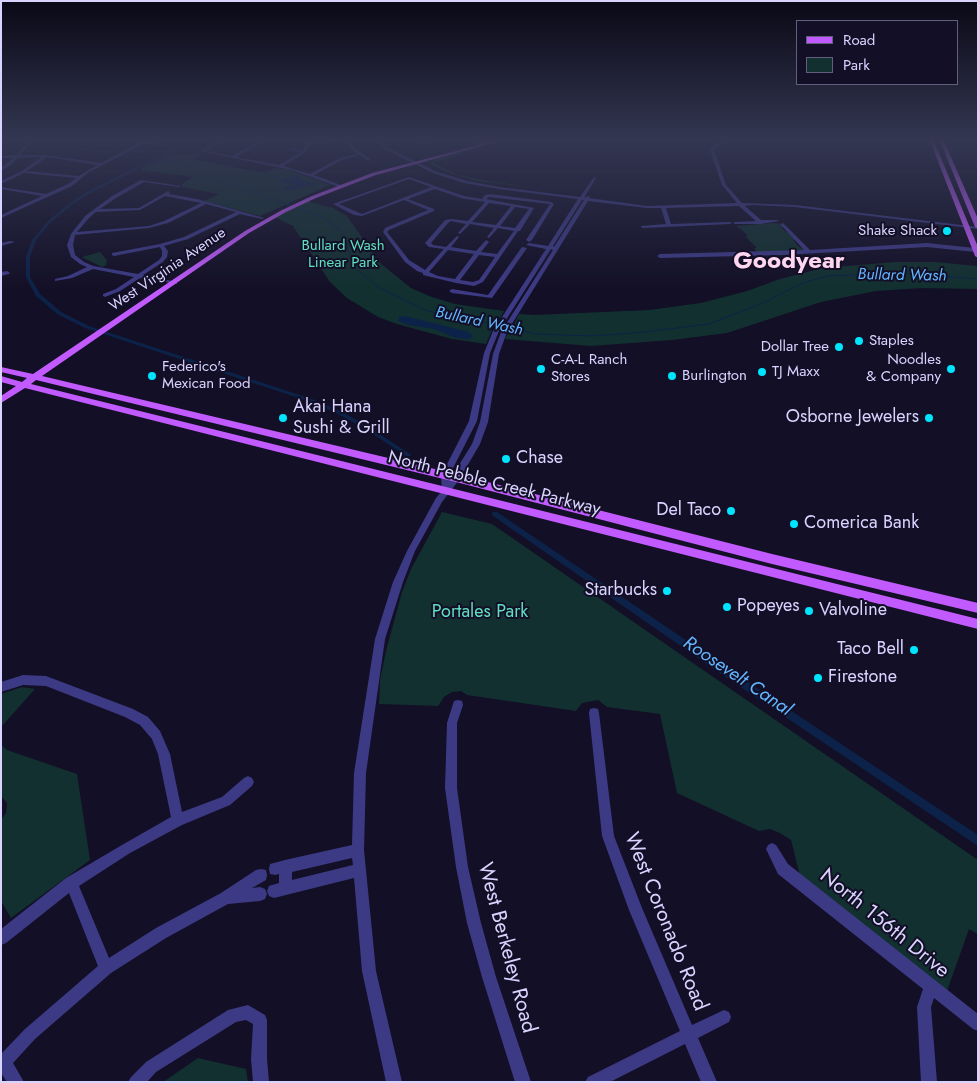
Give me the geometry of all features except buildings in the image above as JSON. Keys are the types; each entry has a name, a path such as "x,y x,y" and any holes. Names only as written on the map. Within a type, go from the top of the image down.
{"main road":[{"name":"West Virginia Avenue","path":"1,400 25,380 90,335 247,232 295,203 323,192"},
{"path":"952,192 976,253"},
{"path":"953,192 968,203"},
{"path":"960,192 964,193 978,227"},
{"name":"West Virginia Avenue","path":"171,283 226,241 262,218 282,210"},
{"name":"North Pebble Creek Parkway","path":"1,369 25,380 445,490 978,624"},
{"name":"North Pebble Creek Parkway","path":"1,379 25,380 451,477 617,520 978,608"},
{"name":"West Virginia Avenue","path":"1,393 25,380"},
{"path":"553,516 571,515 604,523 611,523 617,520"}],"street":[{"path":"21,192 47,196"},
{"path":"1,217 56,192"},
{"path":"124,192 94,211 73,234 70,245 73,256 82,263 92,267 171,283"},
{"path":"94,211 140,210 169,192"},
{"path":"370,192 335,204 358,215 424,192"},
{"path":"448,192 470,199 551,203 538,228 490,297 452,291"},
{"path":"470,199 477,192"},
{"path":"535,192 662,207 739,203"},
{"path":"394,1082 369,971 358,850 360,773 380,639 404,565 451,477 476,444 484,422 503,318 552,248 587,192"},
{"path":"729,192 739,203 763,223"},
{"path":"164,194 262,218"},
{"path":"584,198 657,204 739,203 795,206 978,227"},
{"path":"405,199 432,210 385,230 407,261 425,274 457,281 478,283 531,210"},
{"path":"425,274 469,223 486,199"},
{"path":"486,199 546,214"},
{"path":"73,234 149,227 166,222 206,203"},
{"path":"739,203 752,223"},
{"path":"447,297 477,253 514,205"},
{"path":"662,207 670,226"},
{"path":"1,209 14,211"},
{"path":"114,254 161,245 196,234 238,213"},
{"path":"428,245 447,222 451,220 497,227 538,228"},
{"path":"643,226 780,223 808,251"},
{"path":"1,245 12,242"},
{"path":"509,242 552,248"},
{"path":"105,295 118,290 164,258 165,251 161,245"},
{"path":"428,245 515,261"},
{"path":"660,256 927,245 976,253"},
{"path":"500,332 511,320 552,248"},
{"path":"57,280 70,277 92,267"},
{"path":"1,687 23,680 46,681 129,712 144,722 156,735 164,754 178,820"},
{"name":"West Berkeley Road","path":"458,705 452,723 451,788 462,867 474,923 489,977 523,1082"},
{"name":"West Coronado Road","path":"594,713 608,836 636,910 709,1082"},
{"path":"1,938 71,883 178,820 226,801 248,782"},
{"name":"North 156th Drive","path":"772,849 784,869 978,1024"},
{"path":"358,850 280,867 280,889 359,870"},
{"path":"16,1082 3,1064 30,1034 106,968 161,933 226,898 261,875"},
{"path":"71,883 106,968"},
{"path":"226,898 260,894"},
{"path":"929,1082 924,1007 930,986"},
{"path":"136,1082 151,1067 233,1015 248,1012 260,1020 259,1059 261,1082"},
{"path":"593,1082 724,1017"}],"green space":[{"path":"206,192 315,192 260,216 204,201 219,194"},
{"name":"Bullard Wash Linear Park","path":"307,201 333,208 347,216 380,263 411,288 455,304 504,311 490,330 492,330 486,344 452,339 397,324 378,317 347,298 330,282 293,226 275,217"},
{"path":"782,224 784,227 782,228 793,236 795,240 793,240 798,246 805,250 757,252 754,248 757,248 745,236 748,236 736,226"},
{"path":"100,252 107,260 106,265 102,267 82,257"},
{"path":"895,262 935,262 977,266 978,289 922,288 876,291 821,302 727,333 672,340 591,346 505,339 519,314 649,310 701,303 823,268"},
{"name":"Portales Park","path":"442,512 492,524 978,860 978,934 969,929 947,991 800,876 791,840 770,829 759,831 677,793 660,714 607,707 598,700 582,703 576,711 467,695 461,691 452,692 444,697 438,706 379,704 380,680 402,592 411,569"},
{"path":"22,687 35,689 1,727 1,694"},
{"path":"1,745 7,750 77,774 90,860 11,918 1,901 1,820 6,813 7,803 1,796"},
{"path":"198,1058 246,1069 248,1082 163,1082"}],"water":[{"path":"405,316 469,332 473,336 469,339 456,338 434,329 408,325 398,321 399,317"}],"waterway":[{"name":"Roosevelt Canal","path":"90,192 50,221 34,240 28,257 28,277 38,295 59,313 87,327 310,400 364,426 408,455"},
{"name":"Bullard Wash","path":"252,192 324,218 342,232 355,268 378,287 427,311 497,325"},
{"name":"Bullard Wash","path":"502,326 536,334 592,336 645,332 709,324 765,302 802,283 828,276 899,273 978,279"},
{"name":"Roosevelt Canal","path":"495,514 727,673 978,841"}],"place":[{"name":"Shake Shack","path":"947,231"},
{"name":"Staples","path":"859,341"},
{"name":"Dollar Tree","path":"839,347"},
{"name":"C-A-L Ranch Stores","path":"541,369"},
{"name":"Noodles & Company","path":"951,369"},
{"name":"TJ Maxx","path":"762,372"},
{"name":"Federico's Mexican Food","path":"152,376"},
{"name":"Burlington","path":"672,376"},
{"name":"Akai Hana Sushi & Grill","path":"283,418"},
{"name":"Osborne Jewelers","path":"929,418"},
{"name":"Chase","path":"506,459"},
{"name":"Del Taco","path":"731,511"},
{"name":"Comerica Bank","path":"794,524"},
{"name":"Starbucks","path":"667,591"},
{"name":"Popeyes","path":"727,607"},
{"name":"Valvoline","path":"809,611"},
{"name":"Taco Bell","path":"914,650"},
{"name":"Firestone","path":"818,678"}],"district":[{"name":"Goodyear","path":"789,262"}]}
